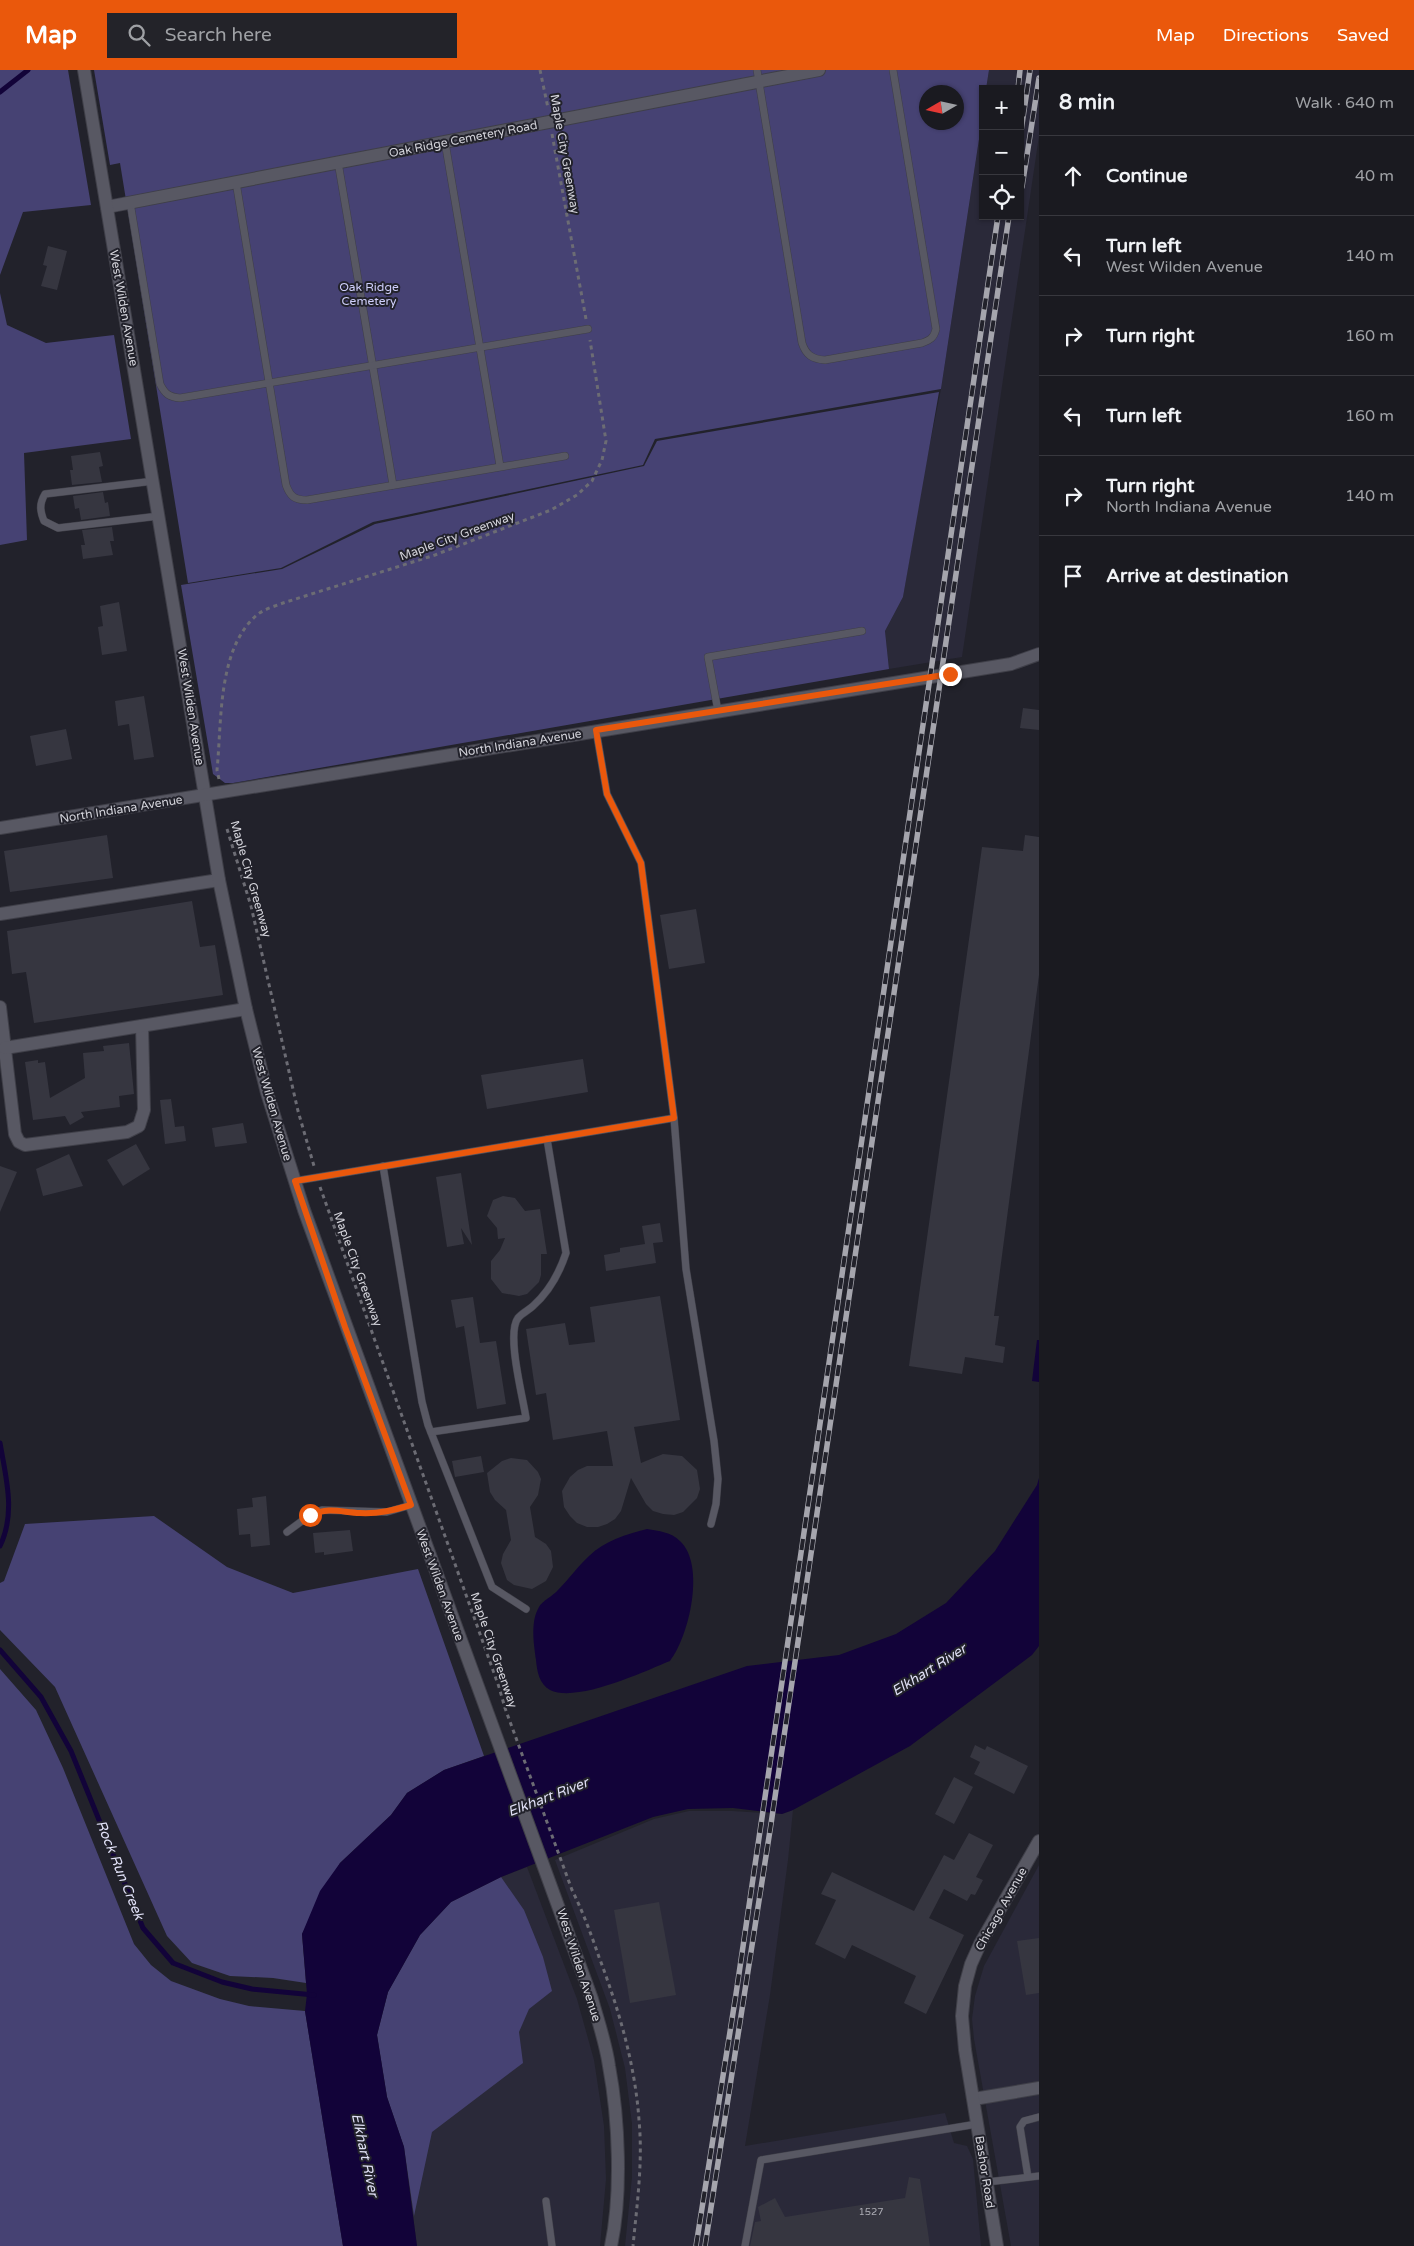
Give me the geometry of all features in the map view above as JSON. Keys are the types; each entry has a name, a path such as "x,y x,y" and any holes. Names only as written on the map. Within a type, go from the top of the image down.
{"street":[{"name":"West Wilden Avenue","path":"84,70 219,880 246,1009 267,1093 345,1327 592,1999 609,2065 617,2125 618,2177 611,2246"},
{"name":"Oak Ridge Cemetery Road","path":"107,207 550,122 758,76 819,70"},
{"name":"North Indiana Avenue","path":"0,828 1011,664 1039,654"},
{"path":"0,914 219,880"},
{"path":"0,1007 13,1125 19,1142 25,1145 34,1146 127,1132 139,1126 144,1110 142,1026"},
{"path":"5,1048 246,1009"},
{"name":"Chicago Avenue","path":"974,2099 965,2050 962,2016 965,1986 971,1964 980,1944 1039,1841"},
{"path":"974,2099 1039,2088"},
{"name":"Bashor Road","path":"974,2099 997,2246"}],"lane":[{"path":"758,76 802,343 805,352 814,359 825,360 922,343 931,340 935,335 936,329 893,70"},
{"path":"445,142 500,466"},
{"path":"338,162 371,365 393,485"},
{"path":"236,182 286,484 290,495 298,500 306,500 565,456"},
{"path":"130,202 160,384 164,392 172,397 180,398 588,329"},
{"path":"154,481 45,494 41,500 40,511 44,521 58,528 159,516"},
{"path":"718,711 708,656 862,631"},
{"path":"596,730 607,794 641,863 674,1118 686,1269 714,1440 718,1479 716,1504 711,1524"},
{"path":"295,1181 674,1118"},
{"path":"431,1432 526,1418 513,1332 518,1318 548,1290 560,1272 566,1254 547,1139"},
{"path":"383,1166 422,1402 431,1432 492,1587 526,1609"},
{"path":"287,1532 310,1515 322,1510 387,1512 411,1505"},
{"path":"1028,2177 1020,2126 1024,2121 1039,2116"},
{"path":"745,2246 760,2160 977,2124"},
{"path":"987,2182 1039,2176"},
{"path":"546,2201 552,2246"}],"path":[{"name":"Maple City Greenway","path":"220,792 217,770 225,676 229,658 242,633 259,614 283,603 435,555 552,510 577,495 592,481 602,460 606,441 588,329 540,70"},
{"name":"Maple City Greenway","path":"226,828 251,906 298,1111 329,1215 572,1890"}],"shaded area":[{"path":"989,70 1039,70 1039,136 962,657 889,669 885,631 903,597 921,488 941,389 979,139 979,220 1024,220 1024,85 987,85"},
{"path":"793,1810 770,1995 745,2146 945,2113 954,2143 967,2146 973,2159 981,2246 625,2246 632,2177 632,2124 625,2068 610,2009 555,1860 654,1819 689,1811 782,1814"},
{"path":"1039,1865 1039,2246 1011,2246 972,2019 975,1996 984,1966"},
{"path":"527,1867 577,1999 594,2060 604,2126 606,2179 600,2246 417,2246 404,2147 501,1877"}],"green space":[{"path":"0,70 68,70 91,205 23,212 0,275"},
{"name":"Oak Ridge Cemetery","path":"94,70 989,70 987,85 979,85 979,139 941,389 655,439 643,465 373,522 281,568 188,583 120,163 110,165"},
{"path":"0,293 7,325 46,343 114,335 131,439 24,453 27,540 0,545"},
{"path":"939,392 903,597 885,631 889,669 233,783 225,783 213,774 181,585 282,569 375,524 644,466 657,441"},
{"path":"154,1516 227,1567 293,1593 418,1569 484,1756 444,1770 407,1793 391,1815 340,1863 302,1934 306,1983 273,1978 230,1976 192,1963 167,1936 55,1687 0,1630 0,1583 4,1581 25,1524"},
{"path":"0,1669 36,1710 63,1768 134,1944 151,1965 171,1981 220,1999 249,2006 305,2011 343,2246 0,2246"},
{"path":"501,1877 524,1910 543,1957 552,1991 529,2009 519,2032 523,2063 432,2132 414,2216 404,2147 387,2097 377,2035 388,1992 420,1935 451,1902"}],"water":[{"path":"1037,1340 1039,1340 1039,1382 1032,1381"},
{"name":"Elkhart River","path":"1039,1478 1039,1646 1032,1655 910,1746 793,1810 782,1814 733,1808 688,1809 653,1817 501,1877 451,1902 420,1935 388,1992 377,2035 387,2097 404,2147 417,2246 343,2246 305,2011 307,1994 302,1934 320,1891 340,1863 391,1815 407,1793 444,1770 747,1666 839,1655 896,1634 946,1603 995,1551 1037,1485"},
{"path":"647,1529 665,1532 680,1541 688,1552 692,1566 692,1601 683,1636 677,1650 670,1661 610,1684 576,1692 562,1693 550,1690 541,1681 536,1664 534,1619 539,1607 595,1551 616,1539"}],"building":[{"path":"48,246 67,251 57,290 41,286 47,266 43,265"},
{"path":"100,452 103,466 99,467 102,482 72,485 70,470 73,470 71,456"},
{"path":"103,492 105,503 108,502 110,516 81,520 79,508 75,509 73,496"},
{"path":"112,527 114,541 110,541 113,555 83,559 81,545 85,545 82,530"},
{"path":"119,602 127,651 102,655 98,627 103,626 100,606"},
{"path":"144,696 154,757 134,760 129,724 118,726 115,701"},
{"path":"1023,708 1039,710 1039,730 1020,728"},
{"path":"66,729 72,759 36,766 30,736"},
{"path":"107,835 113,878 10,892 4,851"},
{"path":"1025,835 1039,837 1039,975 994,1316 999,1316 995,1345 1005,1347 1003,1363 965,1357 962,1374 909,1366 982,847 1023,851"},
{"path":"192,901 200,947 215,945 223,995 34,1023 26,972 12,974 7,931"},
{"path":"696,909 705,963 669,969 660,915"},
{"path":"129,1043 134,1094 119,1096 120,1107 81,1112 84,1117 70,1125 65,1116 33,1120 25,1062 38,1060 38,1063 45,1062 50,1098 85,1078 83,1053 104,1051 103,1046"},
{"path":"583,1059 588,1092 487,1109 481,1075"},
{"path":"171,1099 175,1127 184,1126 186,1141 165,1144 160,1100"},
{"path":"243,1123 247,1143 215,1147 212,1128"},
{"path":"136,1144 150,1169 123,1186 107,1160"},
{"path":"69,1154 83,1186 43,1196 36,1169"},
{"path":"0,1166 17,1172 0,1212"},
{"path":"461,1173 472,1245 461,1228 464,1244 447,1247 436,1177"},
{"path":"503,1196 515,1198 525,1211 540,1209 547,1254 541,1254 539,1282 527,1294 519,1296 502,1293 491,1279 491,1261 500,1250 505,1238 498,1239 497,1228 487,1216 493,1200"},
{"path":"660,1223 663,1242 653,1243 656,1263 606,1271 604,1255 620,1252 620,1248 645,1244 642,1226"},
{"path":"660,1296 680,1420 634,1427 641,1463 663,1454 682,1456 697,1470 700,1489 697,1498 683,1512 674,1515 663,1514 653,1511 646,1504 631,1478 621,1511 615,1519 598,1527 587,1527 577,1523 570,1516 564,1507 562,1491 570,1477 578,1470 587,1466 613,1466 607,1431 553,1440 546,1393 536,1395 526,1329 565,1323 569,1345 595,1342 590,1307"},
{"path":"473,1297 480,1343 496,1341 506,1404 477,1409 464,1326 456,1328 451,1300"},
{"path":"481,1456 484,1472 455,1477 452,1461"},
{"path":"511,1458 527,1460 538,1472 541,1479 538,1495 530,1507 535,1537 546,1544 551,1551 553,1567 546,1581 532,1589 514,1585 507,1580 501,1563 503,1554 511,1540 506,1510 495,1500 490,1492 487,1473 502,1461"},
{"path":"266,1496 270,1545 251,1547 250,1534 239,1535 237,1509 253,1507 252,1498"},
{"path":"350,1530 353,1551 324,1555 324,1552 315,1553 313,1533"},
{"path":"975,1745 985,1750 987,1746 1028,1766 1014,1794 974,1774 980,1762 970,1757"},
{"path":"954,1777 973,1787 954,1824 935,1814"},
{"path":"969,1833 993,1845 976,1877 983,1880 975,1895 971,1894 967,1901 944,1889 929,1918 964,1935 926,2014 904,2003 916,1976 852,1945 845,1959 815,1944 836,1900 821,1894 832,1872 914,1911 944,1855 954,1860"},
{"path":"659,1902 676,1995 630,2003 614,1910"},
{"path":"1039,1938 1039,1993 1026,1995 1017,1941"},
{"path":"909,2177 920,2179 930,2246 750,2246 755,2222 761,2221 758,2207 775,2198 785,2217 905,2198"}],"waterway":[{"name":"Rock Run Creek","path":"0,92 28,70"},
{"name":"Rock Run Creek","path":"0,1443 7,1482 9,1508 5,1534 0,1546"},
{"name":"Rock Run Creek","path":"0,1650 41,1697 71,1751 143,1928 173,1963 222,1982 252,1989 314,1995"}],"railway":[{"path":"1018,85 1020,70"},
{"path":"1021,130 1030,70"},
{"path":"1024,175 1039,78"},
{"path":"696,2246 736,1994 997,220"},
{"path":"705,2246 771,1824 1008,220"}],"route":[{"path":"310,1515 322,1510 360,1513 387,1512 411,1505 345,1327 295,1181 674,1118 641,863 607,794 596,730 950,674"}]}
